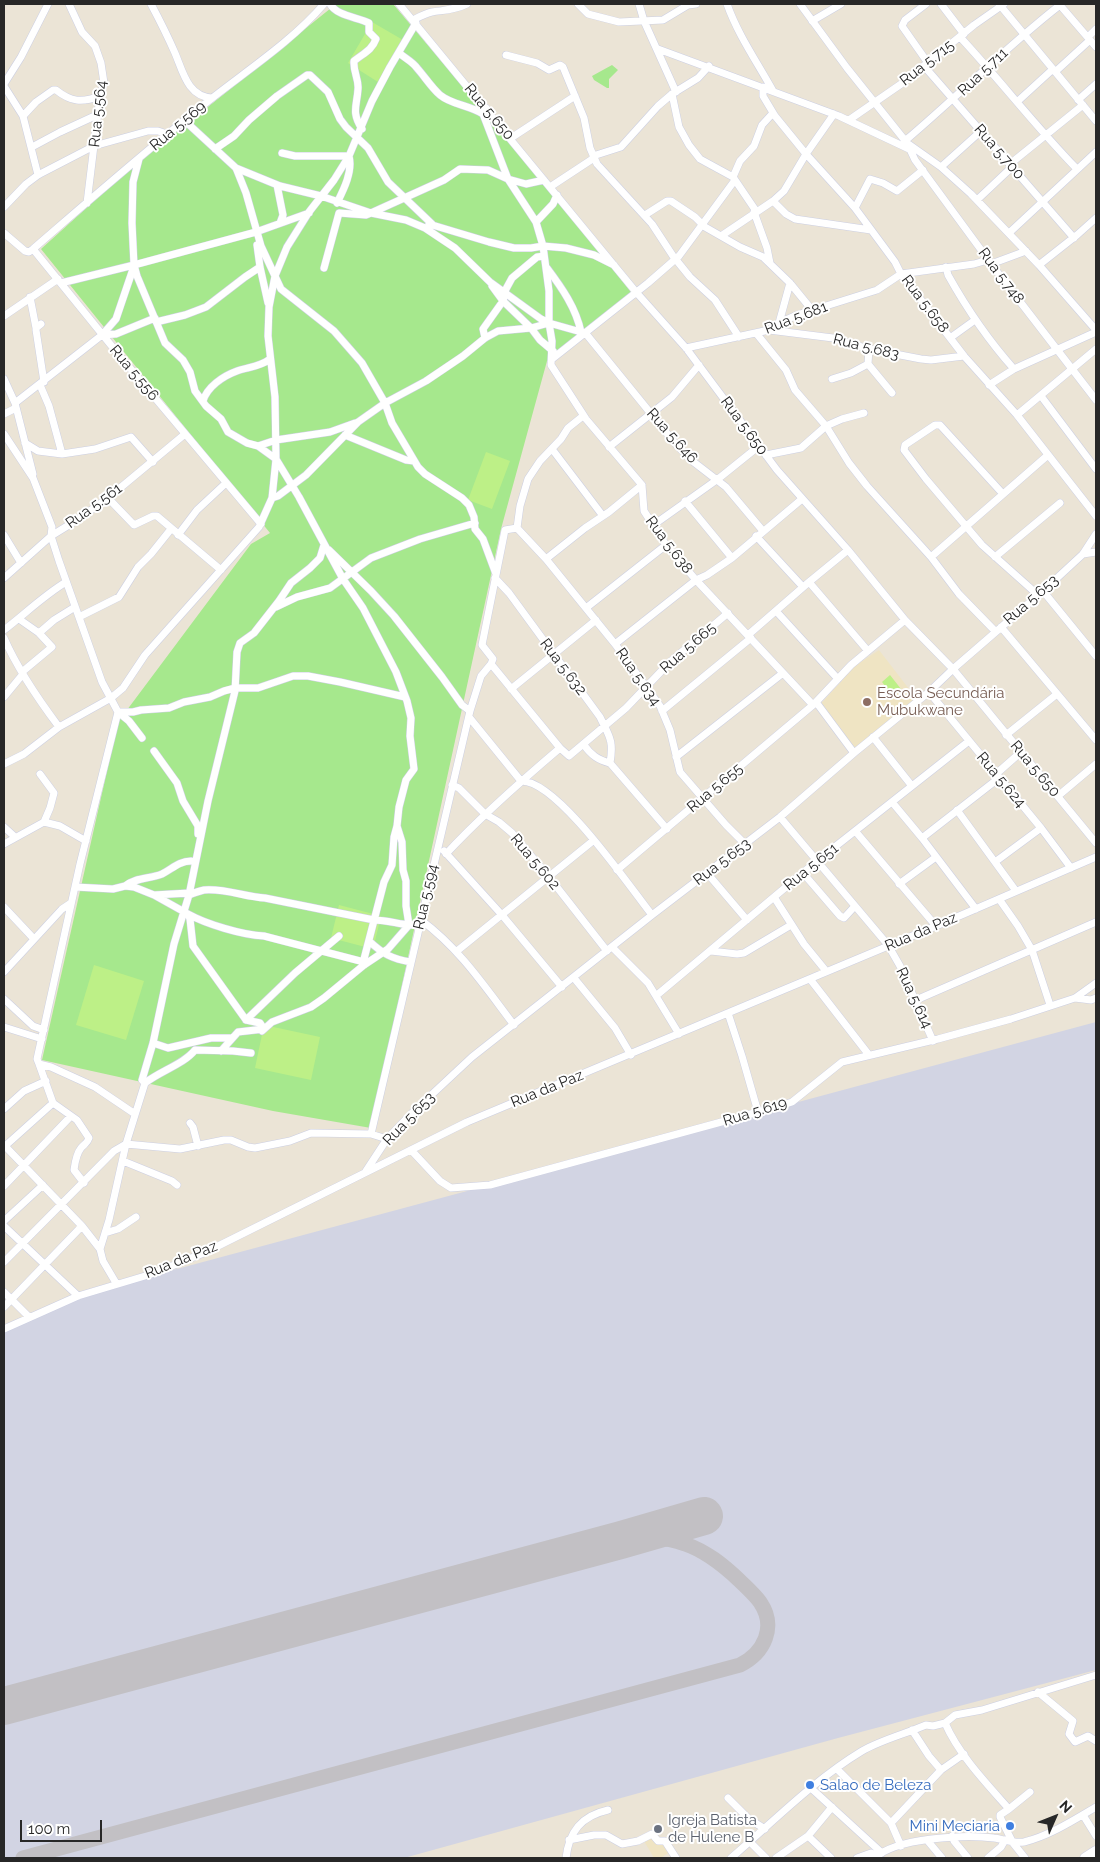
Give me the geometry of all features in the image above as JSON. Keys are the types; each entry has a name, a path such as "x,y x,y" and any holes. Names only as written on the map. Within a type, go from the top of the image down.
{"street":[{"path":"38,175 23,116 4,85 22,57 48,4"},
{"name":"Rua 5.564","path":"69,4 82,32 94,46 101,63 104,83 100,96 87,203"},
{"path":"150,4 175,52 187,83 203,98 212,98"},
{"name":"Rua 5.569","path":"33,249 167,134 280,45 324,4"},
{"path":"330,4 337,12 369,23 369,32 376,39 373,47 354,61 353,69 358,87 355,115 362,129"},
{"name":"Rua 5.650","path":"399,4 484,111 511,138 636,292 700,365 759,446 802,499 848,550 905,620 953,669 1096,843"},
{"path":"4,764 24,754 59,727 111,698 123,688 145,655 261,524 272,498 276,459 275,397 268,336 269,308 275,276 287,247 309,212 349,156 362,129 372,101 415,22 431,12 453,10 467,4"},
{"path":"578,4 588,14 619,22 663,20 688,5 696,4"},
{"path":"639,4 644,21 658,49 674,93 679,126 689,146 700,159 734,179 755,212 768,248 770,263"},
{"path":"727,4 732,20 746,47 773,91"},
{"name":"Rua 5.748","path":"800,4 907,144 923,170 990,262 1096,400"},
{"path":"812,22 841,4"},
{"name":"Rua 5.700","path":"926,4 905,20 902,26 926,64 953,99 1074,238"},
{"path":"941,4 962,35 988,67 1077,169"},
{"path":"1060,4 1096,46"},
{"name":"Rua 5.711","path":"907,144 1024,33 1060,4"},
{"path":"1001,5 1096,121"},
{"name":"Rua 5.715","path":"849,120 904,82 1001,5"},
{"path":"1018,101 1089,38 1096,29"},
{"name":"Rua 5.748","path":"658,49 709,66 907,144 941,167 976,200 1039,265 1096,331"},
{"path":"399,53 416,66 440,96 448,101 484,111 508,179 536,222 543,246 547,268 548,323 552,341 552,362 583,416 642,485 546,559"},
{"path":"506,55 537,63 549,70 562,66 584,118 590,148 594,157 604,172 645,215 675,259 693,280 715,300 739,337"},
{"path":"550,187 594,157 622,147 641,124 674,93 698,78 709,66"},
{"path":"216,149 234,136 277,96 307,75 313,77 328,92 340,119 373,155 388,182 432,224"},
{"path":"976,200 1081,102 1096,84"},
{"name":"Rua 5.658","path":"763,87 763,96 773,113 806,154 856,208 895,262 901,274 964,356 1017,415 1096,516"},
{"path":"23,116 36,102 53,90 56,90 70,100 85,100 100,96"},
{"path":"511,138 576,96"},
{"path":"552,362 675,259 702,225 734,179 740,161 754,146 762,124 773,113"},
{"path":"32,147 99,114"},
{"path":"721,236 773,201 784,191 806,154 834,114"},
{"path":"185,121 236,168 276,185 321,196 371,214 414,224 439,236 455,248 490,282 548,323 584,334"},
{"path":"4,207 26,184 38,175 94,146 148,131 158,131 167,134"},
{"path":"941,167 981,131"},
{"path":"1009,233 1096,152"},
{"path":"282,153 295,156 349,156"},
{"path":"337,202 342,193 350,167 349,156"},
{"path":"139,159 133,189 132,238 134,265 165,343 184,360 196,391 228,432 247,443 258,446 276,459 343,579 363,608 396,672 411,718 410,736 414,769 406,780 398,807 392,865 384,882 364,964"},
{"path":"236,168 246,193 256,232 265,257 281,289 334,331 362,363 384,403 392,423 414,461 426,474 462,498 473,512 475,529 483,538 496,576"},
{"path":"324,268 340,213 371,214 444,180 460,169 488,170 508,179 526,184 544,180"},
{"path":"856,208 870,179 883,183 897,191 923,170"},
{"path":"518,196 526,184"},
{"path":"276,185 283,215 280,223"},
{"path":"536,222 553,204 557,195"},
{"path":"645,215 669,200 695,217 702,225 740,247 763,257 790,283 812,310"},
{"path":"773,201 786,214 794,218 871,230"},
{"path":"4,316 30,297 59,281 134,265 256,232 309,212"},
{"path":"1039,265 1096,218"},
{"path":"414,224 432,224 500,245 531,248 543,246 566,248 594,255 616,266"},
{"name":"Rua 5.556","path":"4,232 25,251 29,252 33,249 261,524"},
{"path":"256,232 260,267 269,308"},
{"path":"594,255 600,246"},
{"path":"901,274 990,262 1026,251"},
{"path":"485,338 483,329 503,301 504,292 509,281 537,257 544,256"},
{"path":"4,414 102,334 116,320 134,265"},
{"path":"102,334 116,334 155,320 185,315 206,307 260,267"},
{"path":"946,267 948,275 975,320 992,344 1014,369"},
{"path":"547,268 564,290 584,334"},
{"name":"Rua 5.681","path":"686,348 768,330 779,323 812,310 877,290 901,274"},
{"path":"490,282 503,301 553,351"},
{"path":"779,323 790,283"},
{"path":"30,297 39,326 42,383 62,454"},
{"path":"950,338 975,320"},
{"path":"272,498 306,475 358,422 384,403 426,381 463,356 485,338 498,332 531,328 548,323"},
{"name":"Rua 5.683","path":"768,330 833,338 869,349 921,359 931,360 964,356"},
{"path":"989,385 1014,369 1096,331"},
{"path":"756,333 780,362 801,399 826,426 849,463 867,486 931,557 959,594 998,629 1096,740"},
{"name":"Rua 5.646","path":"584,334 691,460 718,479 763,531"},
{"path":"869,349 868,364 892,393"},
{"path":"1017,415 1096,349"},
{"path":"203,401 205,394 218,382 236,371 264,364 270,359"},
{"path":"832,379 851,373 868,364"},
{"path":"610,447 672,397 700,365"},
{"path":"4,379 15,405 33,478 52,527 51,536 102,682 118,712 142,738"},
{"path":"1041,396 1096,469"},
{"path":"766,455 801,448 826,426 864,413"},
{"path":"583,416 568,428 540,461 528,479 520,506 518,528 506,529 482,643 493,659 491,664 560,748 569,756 584,745 590,754 601,761 610,763 666,830"},
{"path":"258,446 276,440 313,435 358,422"},
{"path":"1003,494 940,425 935,425 905,445 904,450 982,544 995,557 1040,593 1096,656"},
{"path":"4,434 33,478"},
{"name":"Rua 5.561","path":"4,578 51,536 108,498 185,434"},
{"path":"345,435 406,460 414,461"},
{"path":"25,443 38,451 62,454 95,450 131,437 152,462"},
{"path":"652,526 718,479 759,446"},
{"path":"552,449 603,516"},
{"path":"931,557 1048,455"},
{"path":"178,535 197,510 226,483"},
{"name":"Rua 5.638","path":"642,485 644,511 666,545 696,580 814,704 854,753"},
{"path":"108,498 134,525 156,516 221,570"},
{"path":"615,644 696,580 732,558 802,499"},
{"path":"685,501 732,558"},
{"path":"995,557 1060,504"},
{"path":"273,608 297,597 330,588 371,558 420,539 475,523"},
{"name":"Rua 5.634","path":"518,528 546,559 615,644 662,711 670,730 680,772 745,844"},
{"path":"79,618 119,597 138,567 171,529"},
{"name":"Rua 5.653","path":"366,1172 387,1138 472,1058 652,915 780,817 873,737 929,692 1083,554 1096,534"},
{"path":"4,535 21,563"},
{"path":"756,536 806,585 868,651"},
{"path":"324,545 394,616 521,781 532,783 544,790 579,822 652,915"},
{"path":"145,1083 142,1080 153,1043 162,992 186,913 208,801 235,688 237,652 240,643 254,633 291,583 320,558 324,545"},
{"path":"586,608 666,545"},
{"path":"662,711 848,550"},
{"path":"1083,554 1096,552"},
{"name":"Rua 5.632","path":"496,576 600,717 609,732 611,741 610,763"},
{"path":"4,630 33,605 66,582"},
{"path":"39,633 54,620 75,607"},
{"path":"776,611 838,679"},
{"name":"Rua 5.665","path":"584,745 626,708 671,661 728,613"},
{"path":"4,697 22,673 52,647 39,633 19,619"},
{"path":"511,689 596,620"},
{"name":"Rua 5.655","path":"617,870 814,704 868,651 905,620"},
{"path":"4,638 22,673 59,727"},
{"name":"Rua 5.594","path":"371,1134 469,714 481,676 491,664"},
{"path":"676,757 783,673"},
{"path":"118,712 169,708 235,688 258,688 294,676 308,676 362,686 405,697"},
{"name":"Rua 5.624","path":"929,692 1041,828 1071,868"},
{"path":"1006,735 1056,694"},
{"path":"84,1183 74,1170 77,1155 89,1138 83,1127 53,1103 37,1059 71,903 118,712"},
{"path":"873,737 912,786"},
{"name":"Rua 5.651","path":"657,995 817,861 969,741"},
{"path":"446,854 485,814 560,748"},
{"path":"154,751 177,783 183,801 198,826 196,845 198,851"},
{"path":"922,838 998,776 1021,752"},
{"path":"1058,796 1096,764"},
{"path":"4,844 44,822 54,794 40,774"},
{"name":"Rua 5.602","path":"452,785 459,788 485,814 499,822 512,833 610,949 648,982 679,1034"},
{"path":"892,802 976,909"},
{"path":"957,810 1016,891"},
{"name":"Rua 5.614","path":"780,817 888,945 916,1000 933,1040"},
{"path":"44,822 60,826 86,841"},
{"path":"397,826 402,842 409,925"},
{"path":"4,827 15,838"},
{"path":"995,862 1041,828"},
{"path":"856,832 936,926"},
{"path":"456,951 594,840"},
{"path":"439,845 562,986"},
{"path":"900,884 936,857"},
{"name":"Rua da Paz","path":"4,1329 78,1296 116,1283 155,1273 206,1252 467,1122 631,1055 1096,857"},
{"path":"125,886 141,878 162,874 177,864 191,861"},
{"path":"707,873 747,920"},
{"path":"803,873 840,916 844,918 855,906"},
{"path":"75,887 113,889 125,886 134,887 166,901 168,905 197,920 247,934 264,936 321,950 364,964"},
{"path":"154,895 189,894 204,890 217,890 374,920 386,920 409,925 420,923 441,935 456,951 514,1025"},
{"path":"774,897 804,944 826,971"},
{"path":"998,899 1018,926 1032,950 1050,1005"},
{"path":"4,972 62,908 71,903"},
{"path":"4,906 34,939"},
{"path":"186,913 190,919 193,946 246,1020 260,1023 263,1030"},
{"path":"916,1000 1096,922"},
{"path":"221,1051 238,1032 263,1030 272,1022 283,1019 317,1003 364,964 388,949 409,925"},
{"path":"711,951 744,953 791,925"},
{"path":"246,1020 321,950 339,936"},
{"path":"369,941 382,953 400,961 411,962"},
{"path":"574,978 615,1028 631,1055"},
{"path":"810,978 869,1055"},
{"name":"Rua 5.619","path":"411,1150 440,1181 451,1188 490,1185 792,1102 842,1062 1011,1019 1074,998 1096,984"},
{"path":"1074,998 1091,1000 1096,998"},
{"path":"4,999 33,1026 44,1030"},
{"path":"728,1013 758,1112"},
{"path":"4,1028 42,1039"},
{"path":"153,1043 168,1048 211,1038 231,1038"},
{"path":"100,1249 126,1144 145,1083 190,1056 195,1050 252,1053"},
{"path":"39,1064 95,1087 135,1114"},
{"path":"4,1109 24,1091 46,1081"},
{"path":"53,1103 4,1146 82,1226 100,1249 103,1261 116,1283"},
{"path":"4,1186 71,1116"},
{"path":"190,1123 193,1127 198,1146"},
{"path":"4,1262 114,1151 126,1144 180,1149 231,1140 255,1148 290,1141 311,1133 371,1134 387,1138"},
{"path":"123,1161 172,1181 177,1185"},
{"path":"4,1221 43,1185"},
{"path":"105,1233 118,1229 136,1217"},
{"path":"4,1226 78,1296"},
{"path":"4,1307 82,1226"},
{"path":"4,1292 29,1318"},
{"path":"731,1858 837,1769 872,1746 926,1725 934,1726 945,1723 955,1715 982,1710 1096,1676"},
{"path":"1038,1692 1074,1720 1068,1734 1075,1742 1088,1736 1096,1740"},
{"path":"945,1723 979,1775 1009,1809"},
{"path":"912,1730 941,1770"},
{"path":"891,1823 941,1770 964,1754"},
{"path":"837,1769 891,1823 901,1846"},
{"path":"812,1789 832,1807 878,1856"},
{"path":"1025,1858 1013,1842 1000,1815 1030,1792"},
{"path":"728,1798 749,1819 765,1829"},
{"path":"776,1858 808,1836 832,1807"},
{"path":"857,1858 871,1853 878,1856 901,1846 952,1836 1023,1842 1044,1835 1096,1807"},
{"path":"567,1858 569,1840 573,1832 593,1815 608,1810"},
{"path":"1083,1815 1096,1836"},
{"path":"569,1840 594,1835 606,1835 622,1844 638,1841 652,1834 658,1841 664,1840 676,1858"},
{"path":"808,1836 831,1858"},
{"path":"952,1836 968,1858"},
{"path":"927,1840 942,1858"},
{"path":"988,1858 1001,1848 1005,1840"},
{"path":"750,1842 766,1858"},
{"path":"1085,1858 1096,1851"}],"shaded area":[{"name":"Escola Secundária Mubukwane","path":"879,650 916,698 852,750 819,706 855,666"},
{"path":"1096,1022 1096,1670 838,1738 404,1858 4,1858 4,1330 95,1291"},
{"path":"653,1835 663,1842 670,1852 662,1857 654,1858 644,1841"}],"green space":[{"path":"336,4 393,4 557,198 634,296 547,361 501,529 371,1128 273,1111 42,1060 118,722 251,544 270,533 41,249 122,176"},
{"path":"372,22 403,40 378,82 348,63"},
{"path":"612,65 618,70 609,79 609,88 607,88 594,80 592,76"},
{"path":"486,452 510,461 492,509 468,500"},
{"path":"890,675 901,689 893,696 882,682"},
{"path":"339,905 381,916 373,949 331,938"},
{"path":"94,965 144,981 126,1040 76,1025"},
{"path":"264,1025 320,1037 311,1080 255,1068"}],"taxiway":[{"path":"23,1858 740,1665 756,1654 765,1638 767,1630 765,1611 755,1596 727,1569 700,1550 677,1541 653,1538 621,1540"}],"runway":[{"path":"4,1706 704,1516"}],"place":[{"name":"Escola Secundária Mubukwane","path":"867,702"},
{"name":"Salao de Beleza","path":"810,1785"},
{"name":"Mini Meciaria","path":"1010,1826"},
{"name":"Igreja Batista de Hulene B","path":"658,1829"}]}
